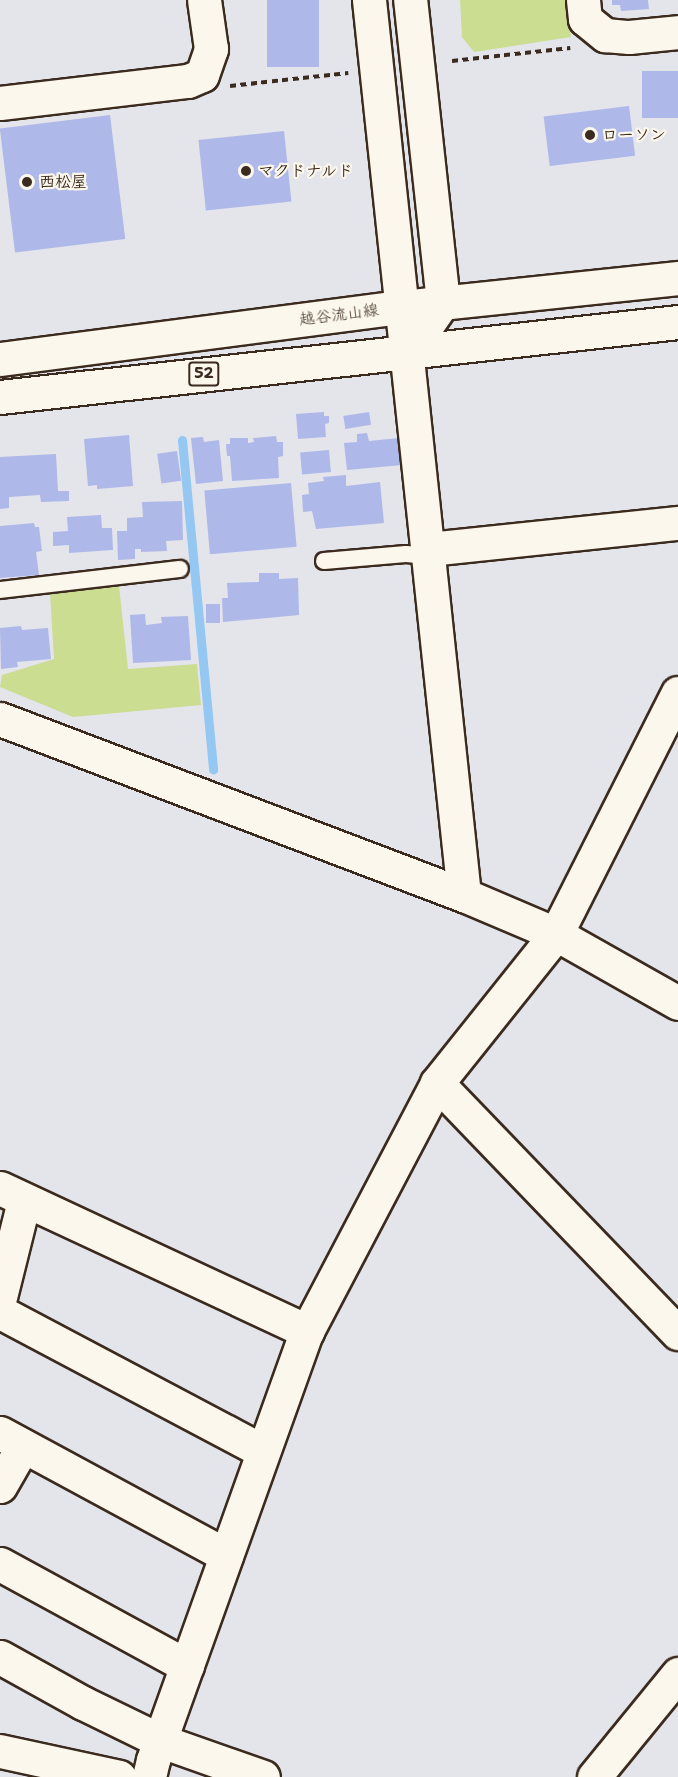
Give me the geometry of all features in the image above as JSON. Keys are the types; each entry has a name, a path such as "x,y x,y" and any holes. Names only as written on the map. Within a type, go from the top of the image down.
{"street":[{"path":"0,103 188,81 202,75 211,49 204,0"},
{"path":"369,0 464,895"},
{"path":"408,352 444,302 410,0"},
{"path":"589,14 605,35 628,37 678,32"},
{"name":"越谷流山線","path":"0,359 402,307 678,278"},
{"name":"52","path":"0,397 678,322"},
{"path":"429,553 678,523"},
{"path":"149,1777 262,1451 307,1331 437,1083 556,934 678,693"},
{"path":"0,719 464,895 556,934 678,1003"},
{"path":"437,1083 678,1333"},
{"path":"0,1298 12,1194 307,1331"},
{"path":"0,1312 262,1451"},
{"path":"0,1486 11,1439 226,1555"},
{"path":"0,1564 187,1666"},
{"path":"0,1657 83,1703 161,1741 263,1777"},
{"path":"594,1777 677,1678"},
{"path":"0,1750 119,1777"}],"lane":[{"path":"324,561 429,553"},
{"path":"0,590 180,569"}],"path":[{"path":"452,61 574,47 589,14"},
{"path":"205,70 224,87 348,73"}],"green space":[{"path":"460,0 567,0 571,37 474,52 462,37"},
{"path":"119,586 128,669 197,664 201,705 73,717 0,687 2,675 54,659 50,593"}],"building":[{"path":"267,0 319,0 319,67 267,67"},
{"path":"612,0 648,0 649,9 621,11 620,5 612,5"},
{"path":"642,71 678,71 678,118 642,118"},
{"path":"629,106 635,156 550,166 544,116"},
{"path":"110,115 125,239 15,253 0,129"},
{"path":"284,131 291,202 206,211 198,140"},
{"path":"324,412 324,416 329,416 329,423 325,424 326,437 298,439 296,414"},
{"path":"369,412 371,425 345,429 343,416"},
{"path":"367,433 369,441 399,438 402,465 347,470 344,443 357,442 357,434"},
{"path":"129,435 133,486 97,489 97,485 88,486 84,439"},
{"path":"276,436 277,442 283,442 283,456 278,457 279,478 232,481 230,456 227,456 226,444 230,444 230,438 248,438 248,443 254,442 253,438"},
{"path":"203,437 204,442 219,440 223,481 196,484 191,438"},
{"path":"329,450 331,472 302,474 300,453"},
{"path":"177,451 181,481 161,483 157,454"},
{"path":"56,454 58,491 69,491 69,501 41,502 40,495 9,497 9,508 0,509 0,457"},
{"path":"346,475 346,486 380,482 384,523 316,529 312,511 303,512 302,495 309,494 308,483 324,481 323,477"},
{"path":"291,483 297,547 210,554 204,491"},
{"path":"182,501 183,540 166,541 167,551 141,552 141,549 135,549 135,559 118,560 117,531 127,531 127,518 143,517 142,502"},
{"path":"101,515 102,528 112,528 113,550 69,553 69,545 53,546 53,532 68,531 67,517"},
{"path":"34,523 35,527 39,527 42,551 36,552 39,575 0,578 0,526"},
{"path":"259,573 279,573 279,579 298,578 299,615 223,622 222,598 228,598 227,583 259,582"},
{"path":"206,604 220,604 220,623 206,623"},
{"path":"145,614 146,625 162,623 161,617 188,616 191,660 133,663 130,615"},
{"path":"21,626 22,630 48,628 51,659 17,662 18,667 1,669 0,628"}],"waterway":[{"path":"182,440 213,770"}],"place":[{"name":"ローソン","path":"590,135"},
{"name":"マクドナルド","path":"246,171"},
{"name":"西松屋","path":"27,182"}]}
